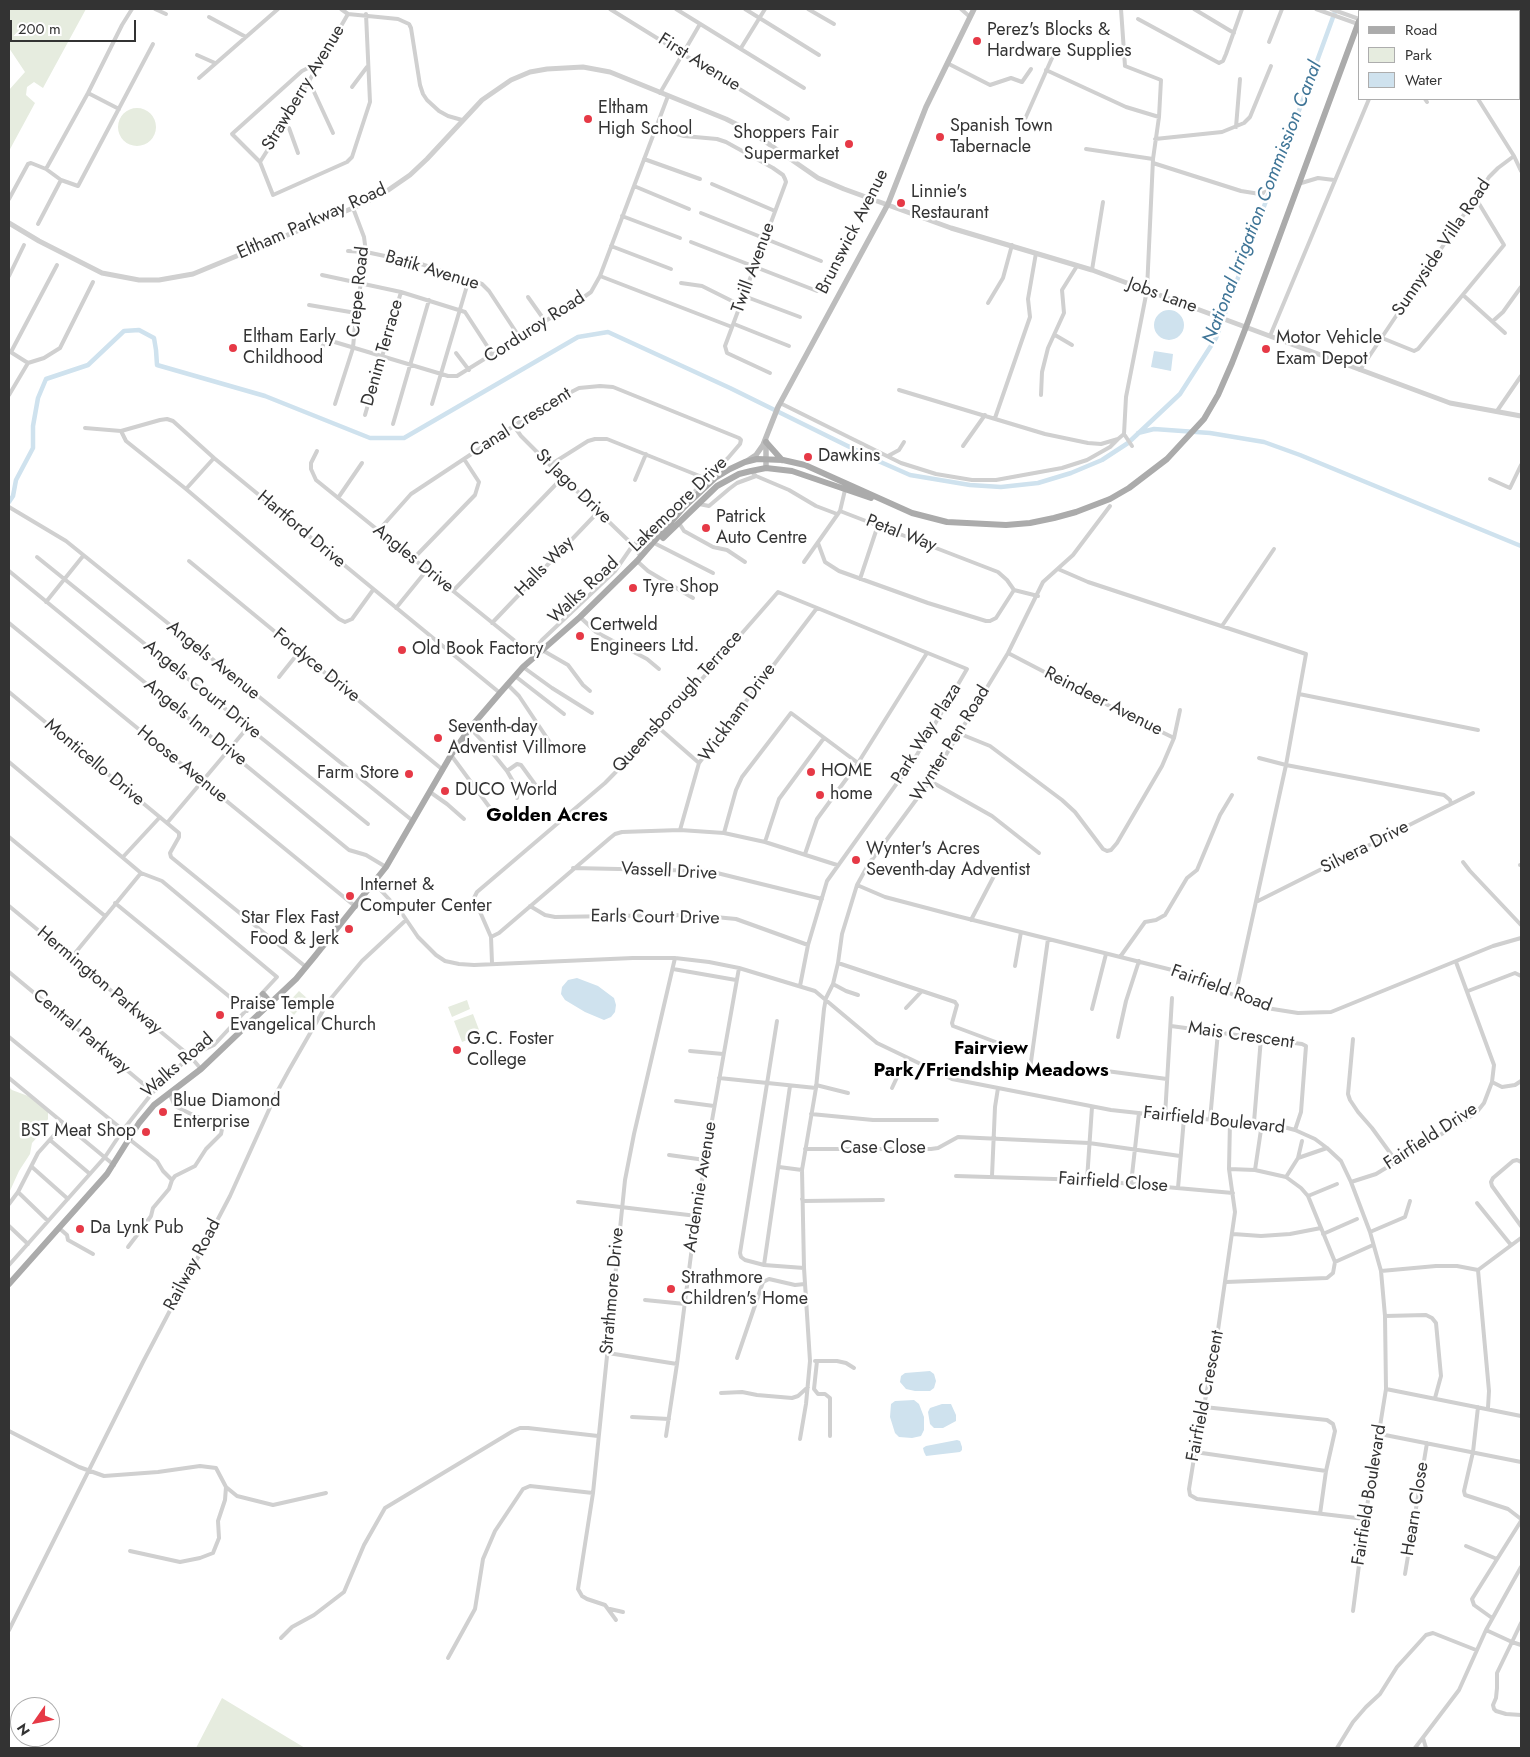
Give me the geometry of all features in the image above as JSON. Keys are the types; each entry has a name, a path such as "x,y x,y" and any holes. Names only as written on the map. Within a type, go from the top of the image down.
{"main road":[{"name":"Brunswick Avenue","path":"745,462 756,454 766,440 779,405 888,204 926,107 974,9"},
{"path":"890,504 912,513 947,522 1006,525 1030,523 1076,512 1110,499 1129,488 1167,459 1204,419 1218,395 1246,327 1358,21"},
{"name":"Brunswick Avenue","path":"766,440 766,468"},
{"path":"766,440 783,460"},
{"name":"Walks Road","path":"639,559 684,507 715,478 745,462 767,459 783,460 805,465 890,504"},
{"name":"Walks Road","path":"9,1284 114,1165 139,1123 154,1105 200,1069 296,979 306,967 386,867 451,754 507,684 532,656 542,650 580,617 717,486 739,474 766,468 792,470 845,490 890,504"},
{"path":"263,994 271,1003"}],"street":[{"path":"46,169 132,9"},
{"path":"155,9 166,14"},
{"path":"199,78 278,9"},
{"path":"341,9 348,14 366,14 398,19 409,24 423,94 439,111 462,120"},
{"name":"First Avenue","path":"610,9 788,119"},
{"path":"676,9 804,88"},
{"path":"744,9 819,55"},
{"path":"741,48 765,9"},
{"path":"808,9 834,24"},
{"path":"961,9 970,18"},
{"path":"1121,9 1125,66 1161,80 1153,161 1148,290 1126,397 1124,435 1132,446"},
{"path":"1194,9 1234,32"},
{"path":"1138,19 1219,63 1223,62 1242,9"},
{"path":"1268,42 1282,9"},
{"path":"1316,9 1340,18 1358,21"},
{"path":"1332,9 1358,21"},
{"name":"Strawberry Avenue","path":"260,162 348,14"},
{"path":"315,69 308,68 302,71 232,134 260,162 273,195 348,162 352,157 370,102 366,14"},
{"path":"209,17 246,36"},
{"path":"660,93 700,24"},
{"path":"9,199 30,163 46,169 61,180 78,186 153,44"},
{"path":"1025,119 1056,49"},
{"path":"197,55 215,63"},
{"path":"947,63 990,84 1011,78 1022,82 1031,69"},
{"path":"352,87 368,66"},
{"path":"1155,139 1222,132 1244,123 1250,117 1271,66"},
{"name":"Eltham Parkway Road","path":"9,223 39,241 102,273 139,280 159,280 193,274 353,208 384,192 410,175 482,100 504,84 530,72 547,68 583,67 610,72 726,118 750,131 818,178 888,204"},
{"path":"1046,70 1126,107 1158,117"},
{"path":"1236,127 1240,79"},
{"path":"309,81 333,133"},
{"path":"88,93 119,109"},
{"name":"Corduroy Road","path":"308,334 448,376 457,376 591,292 600,276 668,96"},
{"path":"1270,336 1369,100"},
{"path":"1479,100 1514,156 1521,171"},
{"path":"284,124 289,128 298,153"},
{"name":"Twill Avenue","path":"656,128 684,136 717,139 726,142 783,175 786,182 725,346 727,353 770,373"},
{"path":"1086,148 1153,161 1241,191 1260,194 1263,193 1274,173"},
{"name":"Sunnyside Villa Road","path":"1360,370 1489,177 1514,156"},
{"path":"644,159 700,180"},
{"path":"1298,184 1318,178 1334,180"},
{"path":"38,224 61,180"},
{"path":"712,184 775,211"},
{"path":"634,186 689,209"},
{"path":"1382,338 1414,350 1418,349 1504,245 1475,197"},
{"path":"1092,270 1103,202"},
{"name":"Jobs Lane","path":"888,204 951,228 1092,270 1450,403 1521,416"},
{"name":"Crepe Road","path":"335,404 353,348 356,313 366,252 364,237 353,208"},
{"path":"701,213 764,240 821,261"},
{"path":"622,216 680,238"},
{"path":"692,242 817,291"},
{"path":"9,276 24,245"},
{"path":"611,246 671,269"},
{"path":"988,303 1003,278 1012,246"},
{"name":"Batik Avenue","path":"348,251 366,252 418,263 482,284 489,291 520,338"},
{"path":"995,418 1030,317 1028,299 1036,254"},
{"path":"28,363 10,352 57,265"},
{"path":"1041,395 1042,372 1048,348 1064,313 1062,290 1077,266"},
{"path":"322,274 401,292 465,312 493,355"},
{"path":"600,276 789,346"},
{"path":"432,404 468,279"},
{"path":"9,395 28,363 44,358 60,348 93,282"},
{"path":"681,283 702,286 740,305"},
{"path":"1493,321 1504,312 1521,287"},
{"name":"Denim Terrace","path":"364,415 401,292"},
{"path":"1463,295 1505,333"},
{"path":"744,296 800,317"},
{"path":"528,297 545,321"},
{"path":"392,424 429,300"},
{"path":"309,305 356,313"},
{"path":"1055,335 1072,345"},
{"path":"320,354 325,339"},
{"path":"456,353 469,370"},
{"path":"1497,411 1521,376"},
{"name":"Canal Crescent","path":"378,531 411,494 514,426 578,388 613,387 741,440"},
{"path":"899,390 1045,434 1088,443 1101,444 1124,435"},
{"path":"779,405 901,463 936,474 972,480 996,480 1062,468 1087,460 1110,446 1118,438"},
{"path":"963,446 985,415"},
{"name":"Hartford Drive","path":"86,428 121,431 167,419 172,421 373,590 500,693"},
{"name":"St Jago Drive","path":"514,426 521,436 633,545 639,559 648,571 692,598"},
{"path":"121,431 126,441 186,489 342,621 352,619 373,590"},
{"path":"550,465 588,441 607,439 707,479"},
{"name":"Lakemoore Drive","path":"532,656 542,640 615,571 633,545 654,532 728,458 740,444 741,440"},
{"path":"888,456 899,450 904,442"},
{"name":"Angles Drive","path":"317,450 311,463 312,475 316,480 532,656"},
{"path":"635,480 646,454"},
{"path":"186,489 214,458"},
{"path":"413,559 475,495 479,482 464,459"},
{"path":"338,498 362,463"},
{"path":"1490,480 1510,488 1521,465"},
{"path":"698,504 710,506 737,483 756,476 752,471"},
{"name":"Petal Way","path":"756,476 789,490 816,506 878,525 998,572 1014,590"},
{"path":"452,591 564,477"},
{"path":"804,562 838,513 845,490"},
{"name":"Wynter Pen Road","path":"826,998 833,984 842,934 857,886 868,865 930,781 1008,653 1038,596 1043,582 1073,555 1110,506"},
{"name":"Angels Avenue","path":"9,507 66,541 413,822"},
{"name":"Halls Way","path":"492,623 598,512"},
{"path":"679,523 684,531 713,547 727,550 745,562"},
{"path":"860,579 878,525"},
{"path":"818,543 822,556 830,566 928,604 990,621 996,618 1014,590 1038,596"},
{"path":"656,544 713,573"},
{"path":"1222,626 1274,550"},
{"path":"46,602 83,556"},
{"name":"Angels Court Drive","path":"37,557 368,824"},
{"name":"Fordyce Drive","path":"189,561 443,770"},
{"path":"1058,569 1088,582 1306,654 1286,765 1235,997"},
{"path":"396,608 427,570"},
{"name":"Angels Inn Drive","path":"9,571 349,850 366,855 386,867"},
{"name":"Queensborough Terrace","path":"492,963 491,936 474,898 476,892 605,782 659,728 778,592 967,669"},
{"name":"Wickham Drive","path":"680,830 699,762 817,608"},
{"path":"580,617 596,632 647,659 659,669"},
{"name":"Hoose Avenue","path":"9,624 356,906"},
{"path":"542,650 568,665 583,686 590,690"},
{"path":"279,677 299,652"},
{"path":"804,854 817,819 858,763 927,653"},
{"name":"Reindeer Avenue","path":"958,733 990,746 1062,800 1076,812 1098,843 1107,851 1111,850 1117,843 1162,766 1174,738 1008,653"},
{"path":"523,667 592,713"},
{"name":"Park Way Plaza","path":"800,986 808,945 827,881 915,758 967,669"},
{"path":"515,676 564,714"},
{"path":"507,684 519,696 553,747"},
{"name":"Monticello Drive","path":"9,692 179,833 179,837 170,853 171,856 306,967"},
{"path":"1299,694 1478,730"},
{"path":"1174,738 1180,710"},
{"path":"724,833 736,790 742,778 791,713 858,763"},
{"path":"167,823 248,727"},
{"path":"470,728 507,771 518,790 517,798"},
{"path":"659,728 699,762"},
{"path":"765,842 779,799 824,738"},
{"path":"451,754 496,816"},
{"path":"1259,758 1286,765 1444,795 1448,797 1451,804"},
{"path":"9,762 140,873 162,881 277,978 214,1045 190,1056 153,1092 123,1130 105,1157 9,1265"},
{"path":"507,771 517,764 521,765 537,787"},
{"path":"930,781 992,816 1039,853"},
{"path":"430,792 464,819"},
{"name":"Silvera Drive","path":"1256,902 1473,792"},
{"path":"1120,956 1145,922 1156,920 1165,914 1187,878 1197,870 1220,815 1232,795"},
{"path":"123,857 160,817"},
{"path":"491,936 499,933 615,834 640,830 724,833 765,842 837,865"},
{"path":"9,837 104,916"},
{"path":"1463,862 1470,872 1521,926"},
{"name":"Vassell Drive","path":"573,868 709,871 822,899"},
{"path":"71,958 140,873"},
{"path":"971,920 995,874"},
{"name":"Fairfield Boulevard","path":"374,883 428,948 445,961 459,964 675,958 739,968 815,991 826,998 877,1042 906,1058 952,1079 1092,1107 1184,1118 1262,1123 1295,1130 1315,1139 1328,1148 1341,1162 1351,1182 1370,1232 1381,1271 1385,1316 1386,1388 1365,1519 1353,1611"},
{"name":"Fairfield Road","path":"857,886 885,897 971,920 1188,974 1260,1007 1298,1013 1331,1012 1493,946 1521,938"},
{"path":"115,903 247,1010"},
{"name":"Hermington Parkway","path":"9,906 190,1056 200,1069"},
{"name":"Earls Court Drive","path":"530,906 544,915 555,917 705,916 736,920 808,945"},
{"name":"Railway Road","path":"9,1630 152,1345 230,1196 277,1092 322,1010 362,961 406,920"},
{"path":"1015,966 1020,932"},
{"path":"1029,1076 1048,939"},
{"path":"1092,1009 1106,954"},
{"name":"Strathmore Drive","path":"623,1612 610,1610 605,1605 587,1599 582,1596 578,1589 593,1493 621,1206 634,1134 675,958"},
{"path":"1118,1037 1126,1001 1139,961"},
{"name":"Fairfield Drive","path":"1351,1182 1376,1174 1476,1112 1484,1103 1492,1082 1494,1065 1456,962"},
{"path":"838,963 955,1002 957,1005 952,1023 953,1026 1001,1044"},
{"name":"Ardennie Avenue","path":"666,1436 705,1160 739,968"},
{"path":"673,969 736,980"},
{"name":"Central Parkway","path":"9,972 153,1092"},
{"path":"1468,991 1515,973 1521,976"},
{"path":"833,984 858,995"},
{"path":"906,1008 921,992"},
{"path":"800,1439 810,1361 804,1268 802,1170 816,1087 826,998"},
{"path":"1165,1116 1172,998"},
{"path":"777,1021 740,1253 741,1257 745,1260 764,1265 804,1268"},
{"name":"Mais Crescent","path":"1171,1026 1306,1046 1301,1112 1295,1130"},
{"path":"1210,1120 1218,1032"},
{"path":"9,1037 123,1130"},
{"path":"1254,1122 1261,1038"},
{"path":"1353,1039 1348,1094 1350,1100 1396,1161"},
{"path":"690,1051 723,1054"},
{"path":"892,1088 906,1058"},
{"path":"1076,1067 1167,1079"},
{"path":"9,1078 114,1165"},
{"path":"719,1078 767,1084 816,1087 848,1093"},
{"path":"1492,1082 1502,1087 1515,1085 1521,1081"},
{"path":"764,1265 790,1086"},
{"path":"992,1176 994,1107 998,1088"},
{"path":"128,1247 151,1216 153,1208 169,1189 175,1176 196,1166 206,1149 221,1134 222,1129 219,1124 195,1116 175,1106 169,1093"},
{"path":"676,1101 714,1106"},
{"path":"1087,1180 1092,1107"},
{"path":"1131,1184 1139,1113"},
{"path":"811,1114 873,1120 937,1120"},
{"path":"1178,1188 1184,1118"},
{"name":"Fairfield Crescent","path":"1230,1121 1230,1169 1235,1212 1226,1282 1195,1452 1189,1489 1190,1495 1197,1499 1365,1519"},
{"path":"1256,1170 1262,1123"},
{"path":"9,1204 18,1192 38,1153 64,1124"},
{"name":"Case Close","path":"805,1149 931,1149 944,1145 958,1137 994,1139"},
{"path":"130,1139 156,1161 172,1180"},
{"path":"994,1139 1089,1143 1180,1156"},
{"path":"50,1140 90,1174"},
{"path":"1286,1177 1298,1158 1302,1141"},
{"path":"1298,1158 1328,1148"},
{"path":"669,1155 705,1160"},
{"path":"1521,1162 1517,1160 1512,1162 1493,1178 1491,1182 1521,1226"},
{"path":"32,1166 68,1199"},
{"path":"779,1167 802,1170"},
{"path":"1226,1282 1327,1278 1333,1273 1335,1262 1308,1196 1301,1188 1286,1177 1256,1170 1230,1169"},
{"name":"Fairfield Close","path":"956,1176 1087,1180 1233,1193"},
{"path":"1308,1196 1337,1184"},
{"path":"18,1192 48,1221"},
{"path":"802,1199 803,1201 883,1200"},
{"path":"1370,1232 1405,1217 1410,1201"},
{"path":"578,1202 697,1216"},
{"path":"1477,1203 1511,1245"},
{"path":"1323,1234 1357,1219"},
{"path":"9,1226 28,1244"},
{"path":"59,1228 67,1235 68,1240 93,1254"},
{"path":"1232,1234 1261,1236 1290,1234 1321,1228"},
{"path":"1381,1271 1436,1266 1457,1266 1478,1270 1521,1238"},
{"path":"1335,1262 1373,1245"},
{"path":"1478,1270 1489,1391 1488,1408"},
{"path":"737,1358 763,1282 769,1279 795,1285 805,1284"},
{"path":"645,1300 685,1304"},
{"path":"1385,1316 1426,1315 1436,1323 1441,1376 1435,1398"},
{"path":"608,1353 677,1364"},
{"path":"810,1361 836,1361 846,1363 854,1368"},
{"path":"817,1361 814,1389 818,1394 825,1394 830,1398 830,1436"},
{"path":"722,1393 742,1392 757,1396 792,1398 798,1396 808,1387"},
{"path":"1386,1388 1521,1416"},
{"path":"1204,1407 1326,1420 1333,1424 1335,1431 1326,1471 1320,1514"},
{"path":"1478,1407 1473,1452 1464,1491 1465,1495 1508,1509 1521,1520 1472,1599 1474,1605 1492,1618"},
{"path":"632,1417 668,1419"},
{"path":"281,1638 292,1627 314,1615 344,1592 364,1545 385,1508 520,1428 598,1436"},
{"path":"9,1431 88,1471 104,1476 158,1472 200,1466 216,1468 226,1487 237,1496 273,1505 326,1493"},
{"path":"1380,1434 1521,1462"},
{"name":"Hearn Close","path":"1405,1574 1427,1444"},
{"path":"1195,1452 1326,1471"},
{"path":"448,1658 475,1608 484,1559 495,1530 523,1489 530,1486 593,1493"},
{"path":"130,1551 180,1562 200,1558 213,1552 219,1538 218,1521 225,1500 226,1487"},
{"path":"1466,1546 1497,1559"},
{"path":"1415,1748 1459,1690 1492,1618 1521,1567"},
{"path":"610,1610 616,1620"},
{"path":"1521,1623 1497,1673 1496,1698 1493,1705 1496,1711 1521,1714"},
{"path":"1486,1630 1521,1645"},
{"path":"1337,1748 1353,1722 1380,1694 1397,1667 1426,1635 1433,1633 1476,1650"},
{"path":"1423,1738 1426,1748"}],"green space":[{"path":"9,9 86,9 43,88 34,82 27,87 26,95 35,103 9,151 9,90 25,72 9,48"},
{"path":"137,108 151,113 156,127 151,141 137,146 123,141 118,127 123,113"},
{"path":"299,991 308,999 294,1015 285,1006"},
{"path":"467,1000 470,1009 452,1017 448,1007"},
{"path":"473,1014 481,1035 462,1042 454,1021"},
{"path":"9,1087 38,1102 48,1111 48,1119 41,1133 32,1143 30,1154 19,1171 9,1193"},
{"path":"222,1698 305,1748 196,1748"}],"water":[{"path":"1169,310 1180,314 1184,325 1180,336 1169,340 1158,336 1154,325 1158,314"},
{"path":"1154,351 1173,354 1171,371 1151,367"},
{"path":"577,978 598,986 614,998 615,1012 611,1017 604,1020 585,1012 565,1000 561,994 562,987 568,980"},
{"path":"930,1371 934,1374 936,1381 934,1388 930,1391 906,1389 900,1382 901,1376 905,1373"},
{"path":"914,1400 919,1404 924,1417 924,1430 921,1436 912,1438 899,1437 895,1433 890,1417 891,1404 895,1401"},
{"path":"942,1404 951,1404 956,1415 956,1421 943,1428 934,1428 930,1424 928,1412 930,1408"},
{"path":"960,1441 962,1447 960,1452 926,1456 924,1452 923,1448 926,1446"}],"waterway":[{"name":"National Irrigation Commission Canal","path":"9,502 13,496 16,480 33,448 33,426 38,398 46,379 88,365 124,331 139,330 154,338 157,365 265,396 370,438 404,438 578,337 608,332 730,388 910,475 970,485 1001,487 1038,483 1071,473 1102,460 1128,443 1180,394 1216,338 1336,9"},
{"path":"1138,433 1154,429 1210,433 1264,442 1521,546"}],"place":[{"name":"Perez's Blocks & Hardware Supplies","path":"977,41"},
{"name":"Eltham High School","path":"588,119"},
{"name":"Spanish Town Tabernacle","path":"940,137"},
{"name":"Shoppers Fair Supermarket","path":"849,144"},
{"name":"Linnie's Restaurant","path":"901,203"},
{"name":"Eltham Early Childhood","path":"233,348"},
{"name":"Motor Vehicle Exam Depot","path":"1266,349"},
{"name":"Dawkins","path":"808,457"},
{"name":"Patrick Auto Centre","path":"706,528"},
{"name":"Tyre Shop","path":"633,588"},
{"name":"Certweld Engineers Ltd.","path":"580,636"},
{"name":"Old Book Factory","path":"402,650"},
{"name":"Seventh-day Adventist Villmore","path":"438,738"},
{"name":"HOME","path":"811,772"},
{"name":"Farm Store","path":"409,774"},
{"name":"DUCO World","path":"445,791"},
{"name":"home","path":"820,795"},
{"name":"Wynter's Acres Seventh-day Adventist","path":"856,860"},
{"name":"Internet & Computer Center","path":"350,896"},
{"name":"Star Flex Fast Food & Jerk","path":"349,929"},
{"name":"Praise Temple Evangelical Church","path":"220,1015"},
{"name":"G.C. Foster College","path":"457,1050"},
{"name":"Blue Diamond Enterprise","path":"163,1112"},
{"name":"BST Meat Shop","path":"146,1132"},
{"name":"Da Lynk Pub","path":"80,1229"},
{"name":"Strathmore Children's Home","path":"671,1289"}],"district":[{"name":"Golden Acres","path":"547,816"},
{"name":"Fairview Park/Friendship Meadows","path":"991,1060"}]}
